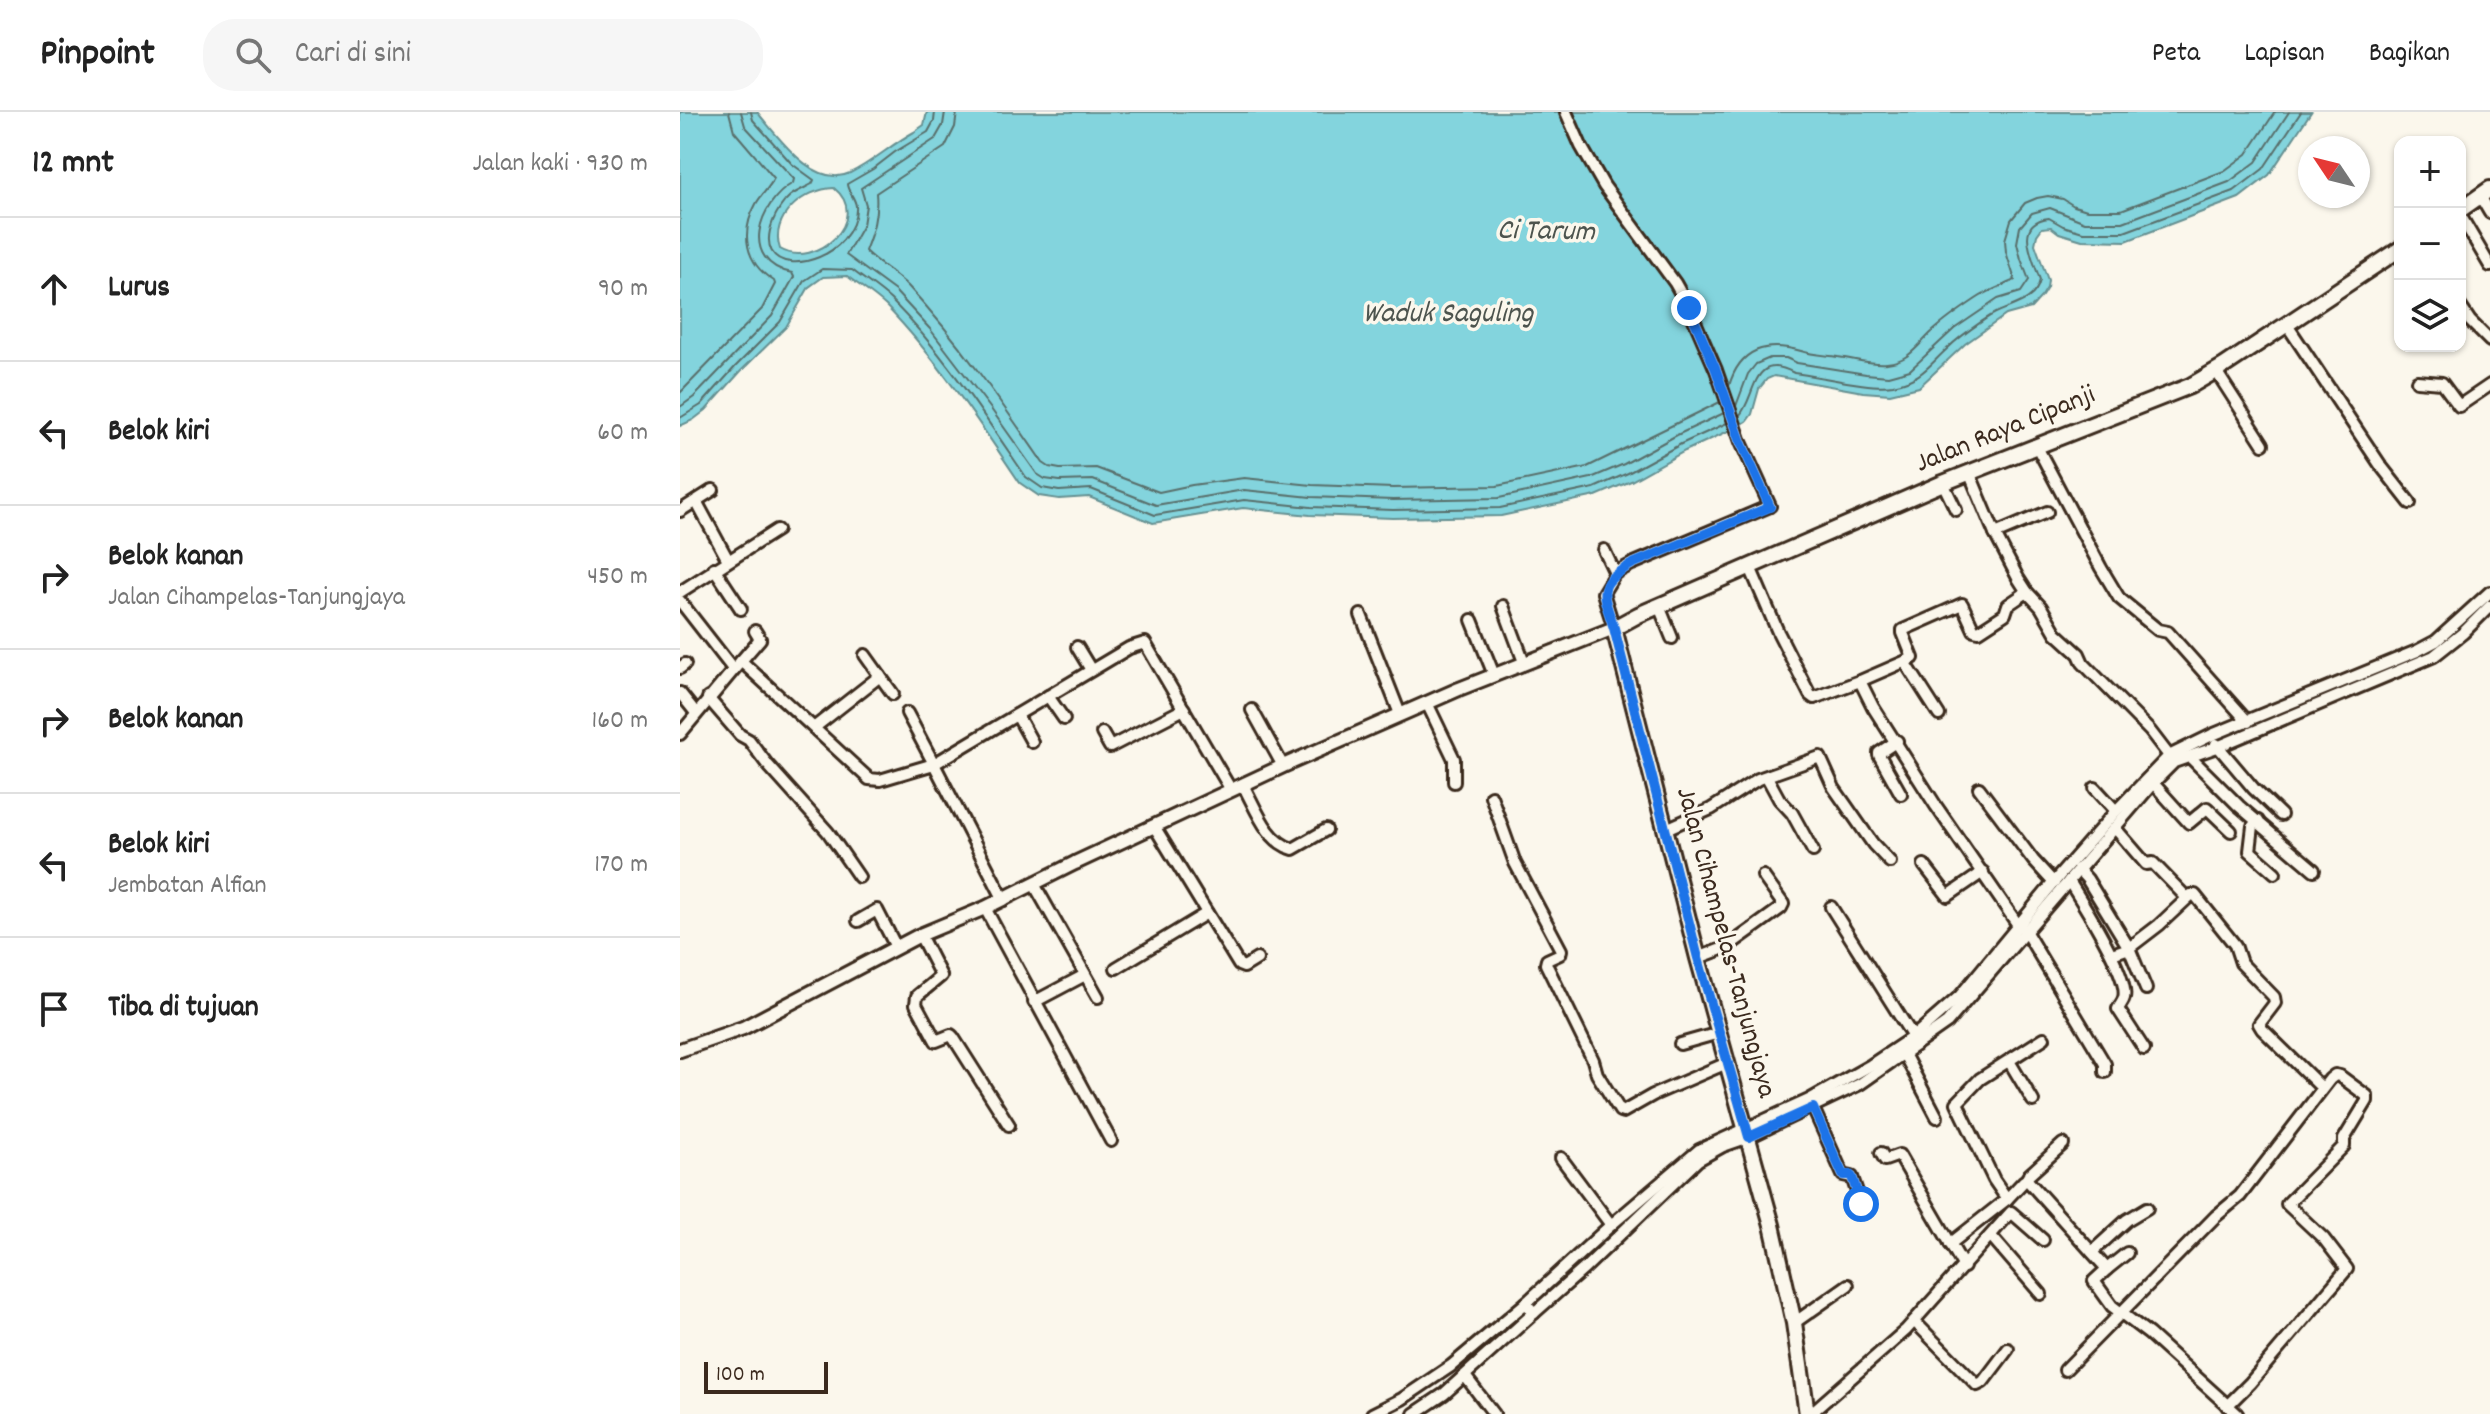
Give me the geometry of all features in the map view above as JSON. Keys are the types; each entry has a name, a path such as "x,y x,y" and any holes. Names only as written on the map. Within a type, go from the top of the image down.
{"main road":[{"path":"2465,208 2485,192"},
{"name":"Jalan Raya Cipanji","path":"1614,628 1969,472 2170,395 2216,371 2394,253"},
{"name":"Jalan Cihampelas-Tanjungjaya","path":"1614,628 1698,958 1778,1251 1794,1323 1808,1414"}],"street":[{"path":"680,1050 743,1028 920,935 1004,900 1283,766 1524,662 1614,628 1603,593 1615,573 1769,506 1689,308 1675,283 1604,186 1566,112"},
{"path":"2485,192 2490,213"},
{"path":"2466,223 2490,266"},
{"path":"2466,315 2490,341"},
{"path":"2287,325 2381,466 2410,503"},
{"path":"2216,371 2263,444"},
{"path":"2417,381 2442,383 2459,406 2488,390"},
{"path":"2036,445 2119,598 2158,630 2168,632 2248,722"},
{"path":"1969,472 1995,534 2027,592 2041,607 2056,633 2150,731 2172,759"},
{"path":"1943,483 1956,510"},
{"path":"680,511 713,490"},
{"path":"696,501 728,560"},
{"path":"1995,534 2047,512"},
{"path":"680,592 777,530"},
{"path":"1604,550 1615,573"},
{"path":"1750,567 1778,632 1811,697 1816,698 1914,657 1903,630 1962,604 1974,630 1979,631 2005,614 2008,605 2027,592"},
{"path":"714,568 741,609"},
{"path":"1590,1254 1611,1225 1699,1150 1813,1108 1904,1054 1944,1019 2116,811 2172,759 2212,735 2436,641 2490,592"},
{"path":"680,601 733,669"},
{"path":"1503,606 1524,662"},
{"path":"1659,606 1672,638"},
{"path":"2022,927 2069,881 2172,759 2190,757 2217,747 2434,656 2490,606"},
{"path":"1361,615 1400,714"},
{"path":"1472,620 1494,675"},
{"path":"680,734 760,639 755,631"},
{"path":"741,661 871,780 934,764 1136,644 1145,643 1184,709 1272,836 1283,847 1293,849 1326,830"},
{"path":"1077,647 1091,670"},
{"path":"865,655 893,694"},
{"path":"1905,662 1939,715"},
{"path":"815,727 880,676"},
{"path":"1860,681 1936,806 2022,927 2078,1015 2105,1064 2105,1072"},
{"path":"680,693 696,713"},
{"path":"1048,696 1064,719"},
{"path":"708,698 740,735 749,740 828,832 859,877"},
{"path":"1427,703 1454,759 1454,782"},
{"path":"1102,733 1110,747 1184,709"},
{"path":"1252,710 1283,766"},
{"path":"907,713 1004,900"},
{"path":"1017,715 1032,742"},
{"path":"2212,735 2217,747 2281,815"},
{"path":"1897,741 1879,755 1901,794"},
{"path":"1666,829 1711,809 1758,779 1820,757 1834,788 1873,844 1890,862"},
{"path":"2190,757 2239,806 2314,870"},
{"path":"1767,777 1813,851"},
{"path":"2153,783 2189,823 2207,808 2231,831"},
{"path":"1979,788 2054,883"},
{"path":"2095,788 2116,811"},
{"path":"2239,806 2254,789"},
{"path":"1491,796 1515,863 1561,950 1546,964 1597,1074 1620,1111 1727,1063"},
{"path":"2258,821 2253,826 2250,851 2275,873"},
{"path":"1154,826 1240,966 1244,967 1257,959"},
{"path":"2115,828 2146,864 2153,863 2187,898"},
{"path":"1924,865 1948,896 1983,872"},
{"path":"2078,869 2129,948 2146,989"},
{"path":"1698,958 1727,947 1781,908 1783,904 1763,876"},
{"path":"2069,881 2112,954 2125,992 2118,1009 2144,1049"},
{"path":"1034,884 1098,997"},
{"path":"2112,954 2129,948 2187,898 2195,895 2235,945 2241,963 2274,997 2275,1003 2259,1024 2262,1029 2322,1088"},
{"path":"1831,907 1913,1037"},
{"path":"985,908 1111,1141"},
{"path":"858,921 877,910 896,947"},
{"path":"1116,968 1207,913"},
{"path":"920,935 941,976 917,996 916,1004 936,1041 951,1035 953,1037 1009,1125"},
{"path":"1034,1002 1085,975"},
{"path":"1414,1414 1465,1376 1530,1308 1698,1160 1809,1100 1858,1079 1913,1037 1944,1019"},
{"path":"1680,1044 1719,1033"},
{"path":"2007,1199 1994,1180 1957,1103 1971,1086 2044,1038"},
{"path":"1904,1054 1937,1117"},
{"path":"2009,1061 2033,1101"},
{"path":"2065,1370 2216,1216 2240,1196 2322,1088 2335,1075 2340,1076 2367,1096 2367,1101 2344,1139 2344,1146 2287,1204 2324,1239 2347,1269 2227,1406"},
{"path":"1813,1108 1843,1175 1852,1177 1861,1204"},
{"path":"1950,1244 2007,1199 2063,1144"},
{"path":"1881,1153 1885,1160 1899,1155 1964,1267"},
{"path":"1561,1158 1611,1225"},
{"path":"2026,1180 2107,1269"},
{"path":"2092,1252 2127,1220 2147,1208"},
{"path":"1808,1414 1914,1321 2013,1212 2043,1240"},
{"path":"1991,1236 2041,1294"},
{"path":"2127,1253 2094,1281 2112,1306 2149,1334 2237,1414"},
{"path":"1794,1323 1848,1285"},
{"path":"1372,1414 1402,1399 1530,1308"},
{"path":"1914,1321 1977,1385 1983,1382 2008,1349"},
{"path":"1465,1376 1494,1414"}],"water":[{"name":"Waduk Saguling","path":"680,112 757,112 798,158 823,174 836,176 858,169 924,125 927,112 2311,112 2269,175 2239,198 2126,241 2082,240 2059,233 2051,227 2042,228 2035,244 2048,280 2042,296 2031,308 2006,315 1965,344 1919,387 1890,394 1863,392 1774,376 1759,389 1747,421 1737,427 1596,496 1501,516 1393,518 1310,515 1243,508 1153,523 1089,497 1059,499 1039,496 1020,483 957,392 905,326 881,302 847,276 823,277 809,287 786,327 706,410 680,426","holes":["834,188 844,200 847,214 835,238 809,253 794,254 780,249 778,237 784,216 801,199 811,193"]}],"route":[{"path":"1689,308 1770,507 1615,573 1603,590 1603,596 1614,628 1698,958 1749,1137 1813,1108 1843,1175 1852,1177 1861,1204"}],"water label":[{"name":"Ci Tarum","path":"1546,233"}]}
